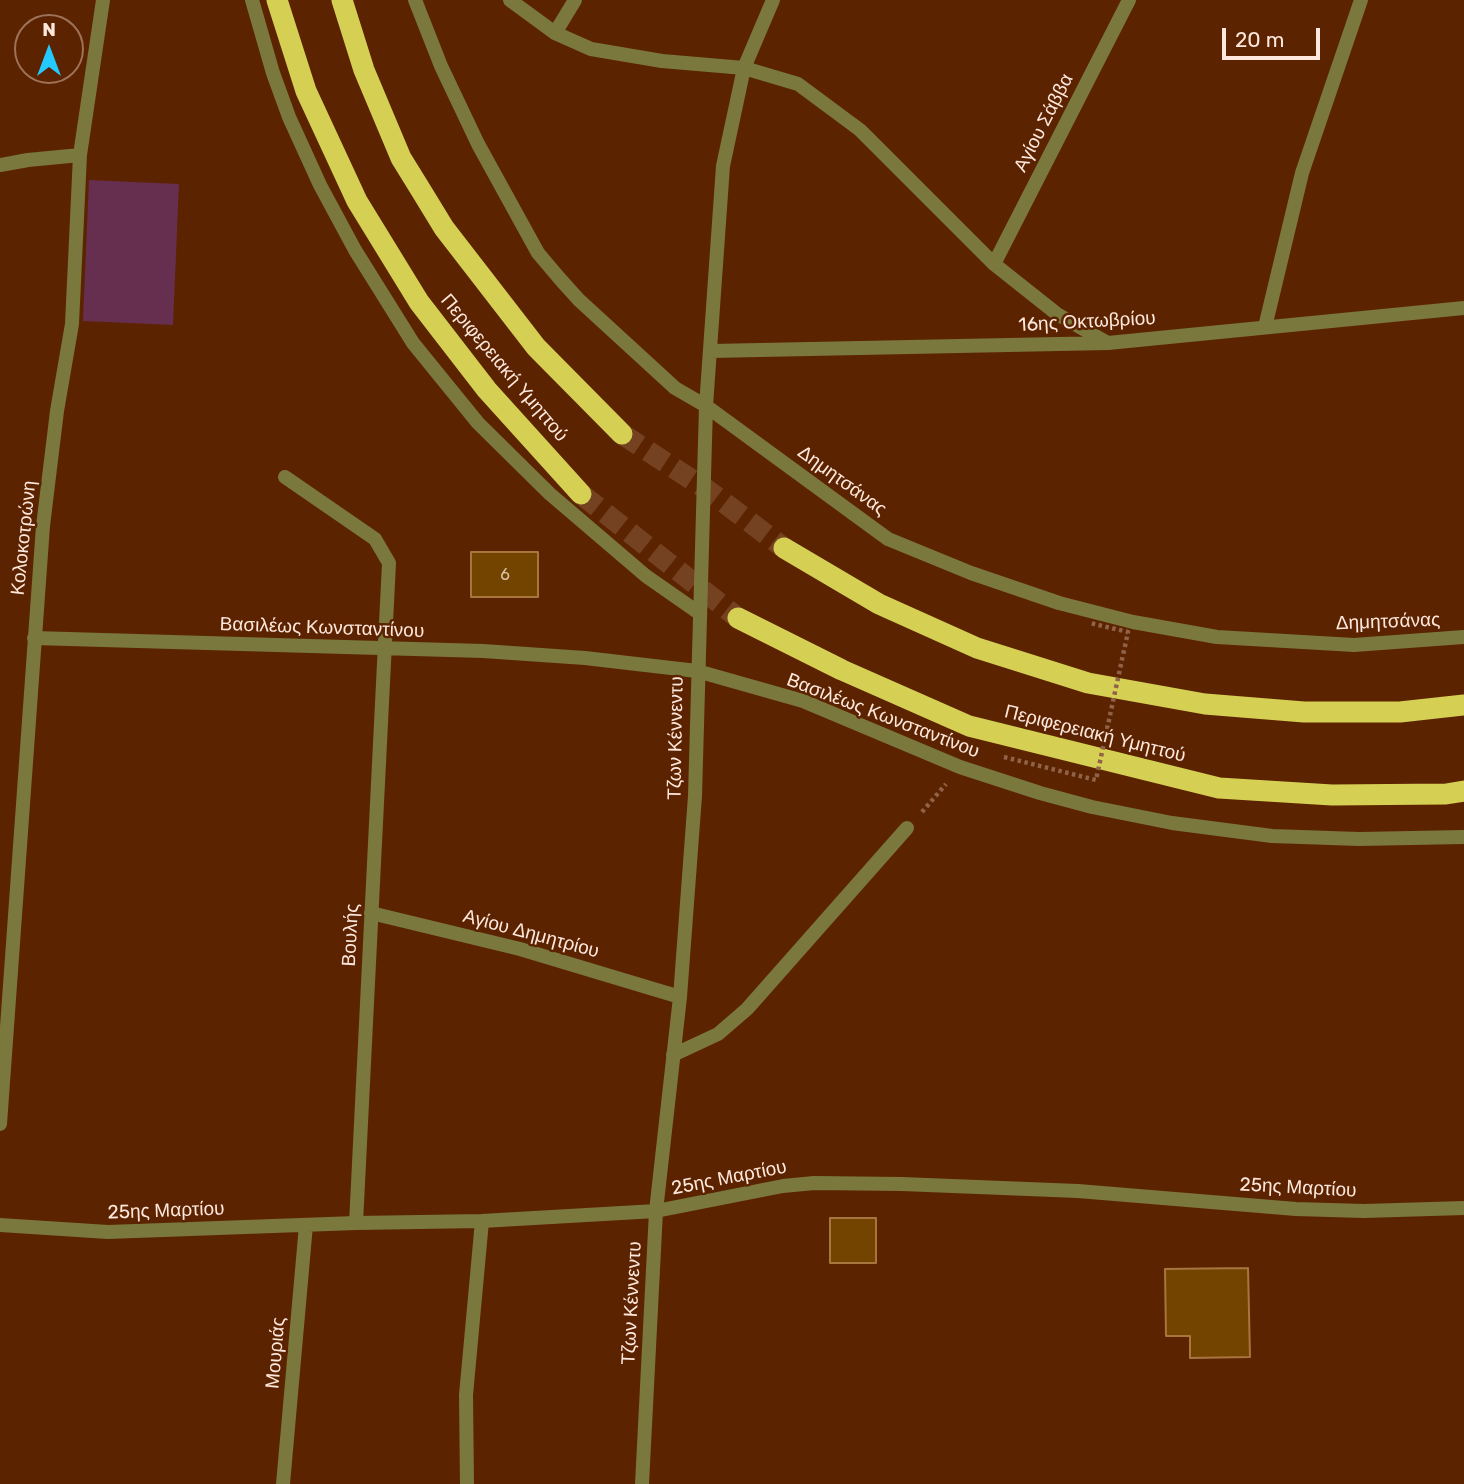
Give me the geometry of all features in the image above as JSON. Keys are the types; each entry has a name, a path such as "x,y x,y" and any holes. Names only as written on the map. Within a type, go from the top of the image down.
{"highway":[{"name":"Περιφερειακή Υμηττού","path":"277,0 306,91 357,201 412,291 487,390 581,494"},
{"name":"Περιφερειακή Υμηττού","path":"342,0 364,70 401,158 439,219 536,347 622,435"},
{"path":"785,548 879,604 977,649 1088,683 1205,704 1304,712 1400,712 1464,705"},
{"name":"Περιφερειακή Υμηττού","path":"738,618 842,670 969,726 1219,788 1332,795 1464,791"}],"street":[{"name":"Κολοκοτρώνη","path":"0,1124 43,526 57,411 72,324 80,155 103,0"},
{"path":"252,0 289,117 320,185 355,250 414,343 478,423 550,494 646,576 699,613"},
{"name":"Δημητσάνας","path":"415,0 441,66 478,144 538,253 579,300 675,388 706,406 888,539 971,573 1059,603 1133,622 1217,636 1354,645 1464,637"},
{"path":"510,0 555,33 591,49 662,61 744,68 798,84 860,130 994,264 1056,314 1108,343"},
{"path":"555,33 575,0"},
{"name":"Τζων Κέννεντυ","path":"642,1484 656,1211 680,997 695,796 706,406 723,166 744,68 773,0"},
{"name":"Αγίου Σάββα","path":"994,264 1129,0"},
{"path":"1265,327 1302,173 1361,0"},
{"path":"0,165 80,155"},
{"name":"16ης Οκτωβρίου","path":"711,351 1108,343 1464,308"},
{"name":"Βουλής","path":"285,477 375,539 389,563 356,1223"},
{"name":"Βασιλέως Κωνσταντίνου","path":"34,638 537,654 697,671 803,701 960,767 1079,803 1185,825 1272,836 1359,839 1464,837"},
{"path":"673,1055 718,1034 747,1009 907,828"},
{"name":"Αγίου Δημητρίου","path":"371,913 520,949 680,997"},
{"name":"25ης Μαρτίου","path":"0,1225 108,1232 482,1221 656,1211 783,1186 814,1183 1079,1191 1296,1209 1364,1211 1464,1208"},
{"path":"467,1484 466,1395 482,1221"},
{"name":"Μουριάς","path":"283,1484 306,1225"}],"path":[{"path":"1004,757 1096,780 1128,632 1090,623"},
{"path":"907,828 960,767"}],"shaded area":[{"path":"89,180 179,184 173,325 83,321"}],"building":[{"path":"471,552 538,552 538,597 471,597"},
{"path":"830,1218 876,1218 876,1263 830,1263"},
{"path":"1248,1268 1250,1357 1190,1358 1190,1336 1166,1336 1165,1269"}],"tunnel":[{"path":"622,434 706,489 784,548"},
{"path":"581,494 738,618"}]}
